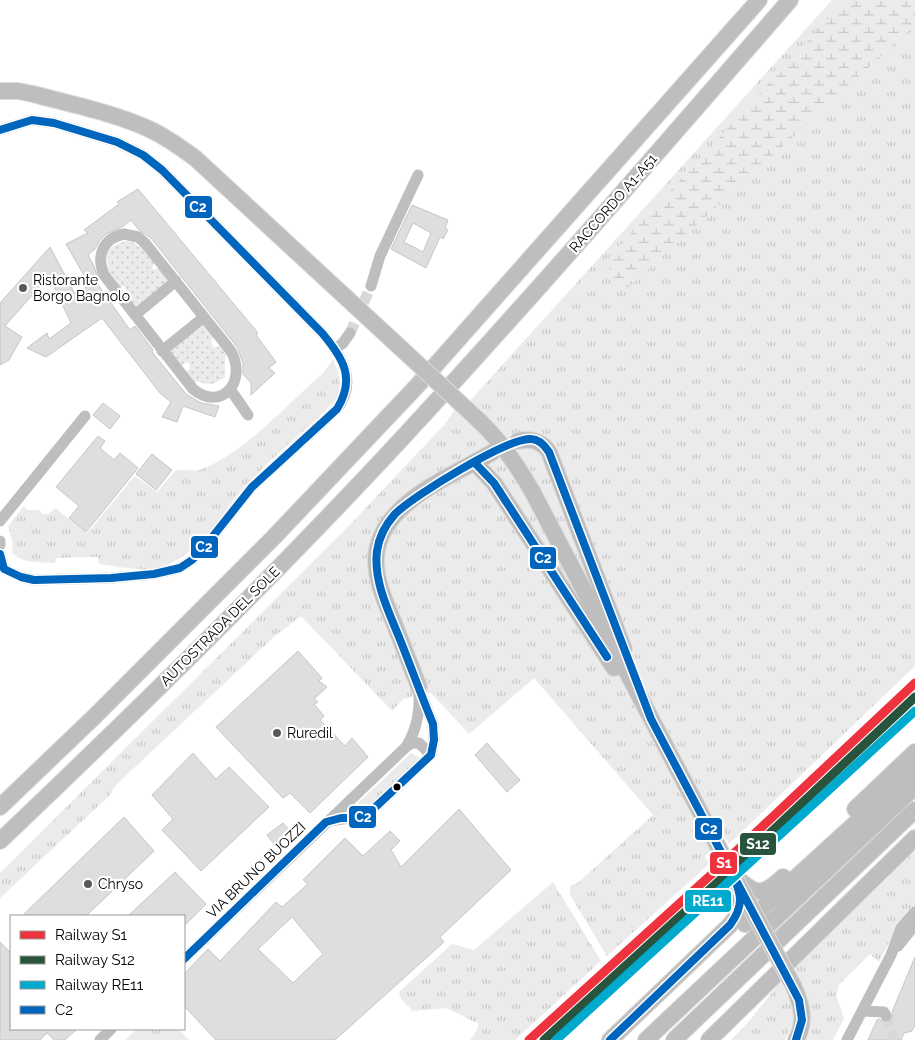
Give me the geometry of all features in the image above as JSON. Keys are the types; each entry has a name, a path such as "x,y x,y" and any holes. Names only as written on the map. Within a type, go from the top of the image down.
{"highway":[{"name":"RACCORDO A1-A51","path":"417,386 759,0"},
{"name":"RACCORDO A1-A51","path":"433,405 574,248 790,0"},
{"path":"0,80 33,94"},
{"path":"0,91 18,91 33,94 127,120 148,128 179,146 486,427 505,448 522,475 793,985 799,1000 802,1021 801,1030 796,1040"},
{"name":"AUTOSTRADA DEL SOLE","path":"0,807 94,717 267,544 417,386"},
{"name":"AUTOSTRADA DEL SOLE","path":"0,841 108,738 290,556 433,405"},
{"path":"518,441 531,439 538,441 549,452 651,719"},
{"path":"419,687 378,579 376,561 382,534 389,522 403,507 429,488 493,452"},
{"path":"475,463 494,483 621,679 651,719"},
{"path":"732,873 746,887 753,891 773,886 915,752"},
{"path":"625,1040 736,932 915,769"},
{"path":"646,1040 915,787"},
{"path":"674,1040 915,810"},
{"path":"708,1040 915,838"},
{"path":"610,1040 730,925 738,915 742,904 741,897 732,873"}],"street":[{"path":"0,130 25,121 42,121 117,142 143,155 162,170 322,333 335,349 347,376 347,392 341,404 252,487 202,550 180,568 166,572 111,578 34,580 21,577 2,568 0,554"},
{"path":"371,286 380,256 418,176"},
{"path":"124,234 138,237 176,281 234,356 238,374 235,382 230,390 219,396 201,395 193,389 135,316 104,275 100,255 104,245 110,239 124,234"},
{"path":"135,316 176,281"},
{"path":"162,351 204,317"},
{"path":"335,349 350,333"},
{"path":"230,390 248,415"},
{"path":"0,521 85,416"},
{"path":"419,687 433,724 434,740 431,755"},
{"name":"VIA BRUNO BUOZZI","path":"185,958 406,747 416,726 420,708 419,687"},
{"path":"406,747 412,743 419,743 431,755"},
{"name":"VIA BRUNO BUOZZI","path":"326,822 341,818 361,818 368,814 431,755"},
{"path":"351,798 349,810 357,817"},
{"path":"847,1040 891,955 901,928 915,912"},
{"path":"891,955 915,925"},
{"path":"862,1011 884,1012 886,1016"},
{"path":"100,1040 110,1030"}],"green space":[{"path":"832,0 915,0 915,666 729,844 725,837 705,856 709,864 607,956 570,895 570,886 579,882 653,815 534,678 469,734 431,693 403,699 392,711 301,616 276,635 118,783 110,795 0,898 0,873 343,532 445,424 456,408 460,412"},
{"path":"845,0 915,0 915,25 623,292 605,262"},
{"path":"128,241 135,243 138,247 142,243 155,261 152,268 154,270 161,267 173,282 135,313 123,297 126,288 123,286 121,288 104,273 109,270 108,254 110,250 116,245"},
{"path":"203,320 216,336 211,342 213,346 216,348 222,344 229,354 225,358 225,377 212,384 197,381 192,384 186,372 189,370 190,365 187,362 179,367 165,350"},
{"path":"333,359 339,379 336,400 247,484 204,538 183,556 162,566 144,569 99,564 98,557 56,558 55,563 26,561 12,553 13,544 8,526 24,506 27,510 39,510 42,514 49,514 55,508 87,533 135,476 157,492 176,470 194,471 214,464 244,444 274,419 324,372"},
{"path":"411,753 419,757 418,761 366,811 359,810 355,806"},
{"path":"915,851 915,906 896,929 879,962 870,954 839,985 836,995 844,1019 833,1040 806,1040 810,1031 810,1012 805,994 793,968"},
{"path":"553,882 601,961 515,1040 470,1040 479,1024 446,1008 413,1011 401,999 399,992 452,944 474,950"},
{"path":"781,981 792,1006 794,1016 792,1027 785,1040 731,1040 750,1020"},
{"path":"136,1030 179,1030 189,1040 125,1040"}],"building":[{"path":"138,189 258,333 256,335 276,362 269,368 275,373 251,395 251,383 243,374 243,363 237,347 151,238 139,230 131,220 122,227 106,234 88,255 99,280 96,282 130,330 135,326 153,350 152,352 186,394 201,403 219,406 215,417 183,406 177,422 162,417 171,402 160,393 102,318 46,357 27,348 47,333 49,339 71,323 49,276 5,326 22,337 9,360 0,365 0,303 50,247 76,296 89,284 66,244 88,233 84,230 119,204 117,202"},
{"path":"412,205 448,220 445,228 448,230 443,239 440,237 426,268 391,249","holes":["413,223 431,233 423,252 404,242"]},
{"path":"103,403 120,416 110,429 93,415"},
{"path":"98,436 105,441 100,448 114,460 120,453 138,468 86,532 69,518 79,506 56,487"},
{"path":"152,454 172,470 156,490 136,474"},
{"name":"Ruredil","path":"298,651 322,678 319,681 327,687 314,699 318,702 314,704 324,716 320,720 345,746 352,738 368,757 310,813 290,793 283,798 216,727"},
{"path":"487,743 520,780 507,792 475,755"},
{"path":"193,753 216,779 229,767 269,807 201,871 162,830 173,819 152,795"},
{"path":"459,809 511,870 440,937 444,942 335,1040 216,1040 185,1007 185,973 208,949 220,961 276,902 282,907 308,884 303,880 345,838 363,856 390,831 400,841 391,850 401,867","holes":["292,917 323,954 293,983 258,949"]},
{"name":"Chryso","path":"124,817 154,851 87,915 23,915"},
{"path":"283,823 290,831 274,844 267,835"},
{"path":"175,872 206,904 185,925 185,915 129,915"},
{"path":"0,942 10,952 10,1030 76,1030 65,1040 54,1040 47,1033 40,1040 0,1040"},
{"path":"915,957 915,1025 912,1031 904,1033 901,1040 868,1040 877,1020 879,1019 886,1023 892,1020 892,1012"}],"tunnel":[{"path":"350,333 371,286"},
{"path":"886,1016 894,1040"}],"rail line":[{"name":"S1","path":"529,1040 713,873 915,683"},
{"name":"S12","path":"544,1040 720,880 915,697"},
{"name":"RE11","path":"556,1040 915,711"}],"transit line":[{"name":"C2","path":"0,130 32,120 54,123 117,142 143,155 162,170 322,333 341,360 346,378 346,388 337,409 252,487 202,550 180,568 154,574 111,578 34,580 21,577 4,569 0,554"},
{"name":"C2","path":"185,958 326,822 341,818 361,818 368,814 431,755 434,740 433,724 380,586 376,563 379,541 386,526 395,514 420,495 461,469 502,448 519,441 534,439 546,447 549,452 651,719 799,1000 802,1020 796,1040"},
{"name":"C2","path":"475,463 494,483 607,657"},
{"name":"C2","path":"610,1040 730,925 740,905 738,887 732,872"}],"place":[{"name":"Ristorante Borgo Bagnolo","path":"23,288"},
{"name":"Ruredil","path":"277,733"},
{"name":"Chryso","path":"88,884"}]}
